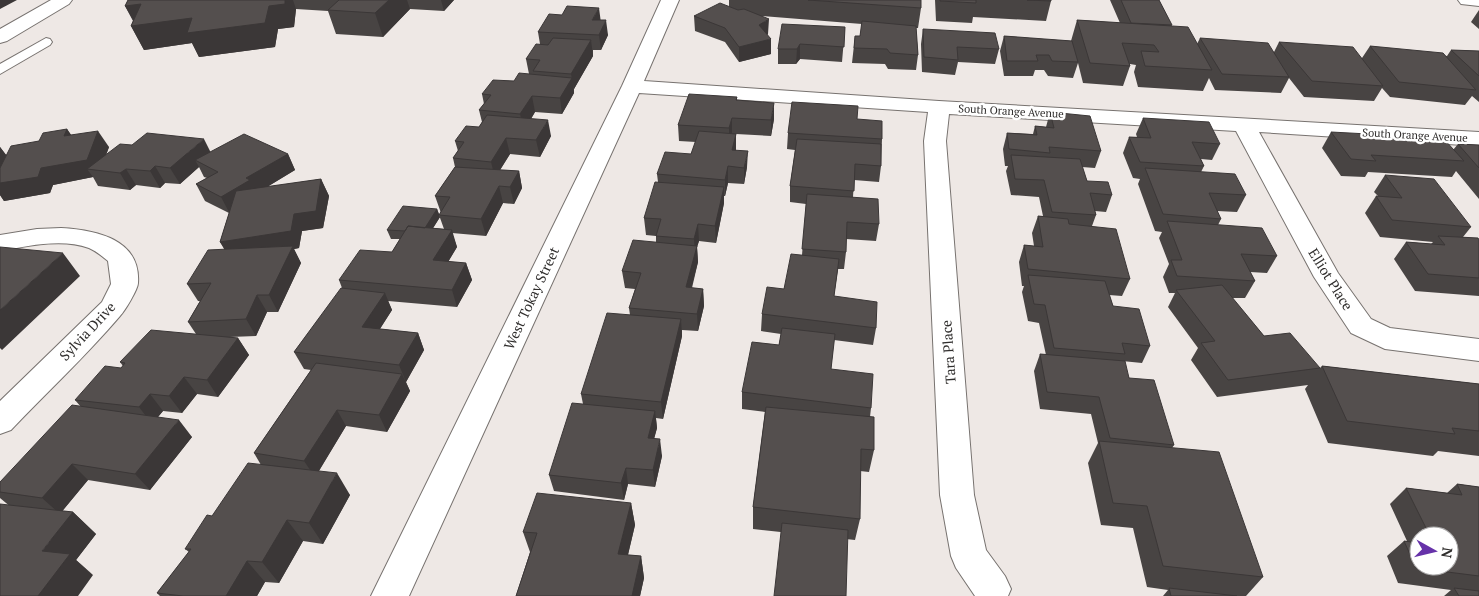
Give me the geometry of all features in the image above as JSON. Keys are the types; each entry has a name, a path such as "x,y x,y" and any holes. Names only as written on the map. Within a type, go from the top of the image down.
{"street":[{"path":"0,37 63,0"},
{"name":"West Tokay Street","path":"390,596 632,86 670,0"},
{"path":"1467,0 1479,1"},
{"name":"South Orange Avenue","path":"632,86 939,107 1479,139"},
{"name":"Tara Place","path":"939,107 936,141 957,495 969,556 992,589"},
{"name":"Elliot Place","path":"1244,125 1327,277 1361,326 1385,338 1479,350"},
{"name":"Sylvia Drive","path":"0,244 28,237 68,235 99,243 121,257 125,284 112,308 0,421"}],"lane":[{"path":"0,70 46,42"}],"building":[{"path":"128,0 285,0 285,4 269,6 265,23 187,33 192,18 131,26 141,4 125,6"},
{"path":"339,0 389,0 375,13 328,10"},
{"path":"808,0 921,0 921,8"},
{"path":"976,0 976,3 940,1"},
{"path":"1121,0 1159,0 1172,25 1131,23"},
{"path":"720,3 738,10 744,9 769,19 759,25 771,39 739,47 725,28 694,16"},
{"path":"567,6 599,8 592,20 606,20 599,35 538,32 549,14 562,15"},
{"path":"1077,20 1188,27 1212,70 1145,66 1141,51 1159,52 1154,45 1122,43 1130,66 1090,63"},
{"path":"862,21 916,26 918,55 890,53 887,49 854,48 855,36 860,36"},
{"path":"782,24 845,27 844,47 800,44 797,49 778,49"},
{"path":"923,29 995,33 999,49 957,47 958,60 924,57"},
{"path":"1004,36 1072,41 1078,62 1052,61 1049,55 1036,55 1038,61 1007,61"},
{"path":"553,38 591,40 571,74 533,71 540,60 526,59 536,44 548,45"},
{"path":"1200,38 1268,43 1289,77 1222,74"},
{"path":"1279,42 1353,47 1383,86 1312,81"},
{"path":"1370,46 1443,53 1476,90 1399,82"},
{"path":"1451,50 1479,51 1479,76"},
{"path":"519,73 572,78 560,98 532,96 520,114 479,110 491,95 482,94 493,80 514,81"},
{"path":"689,94 737,97 736,100 774,103 771,120 732,118 729,128 678,125"},
{"path":"792,102 858,106 857,119 882,121 882,139 788,133"},
{"path":"1050,112 1090,116 1101,151 1049,147 1050,153 1009,149 1007,133 1037,135 1035,126 1054,128"},
{"path":"487,115 548,120 536,140 506,138 491,162 453,158 464,142 455,141 466,126 479,127"},
{"path":"1143,118 1209,122 1220,144 1192,142 1204,166 1140,162 1129,137 1151,138"},
{"path":"67,129 64,136 98,131 87,160 41,168 38,177 0,183 0,168 11,146 39,141 43,133"},
{"path":"699,131 736,134 732,150 748,151 744,168 728,166 725,180 657,174 665,152 691,154"},
{"path":"1331,132 1443,138 1464,161 1371,155 1376,161 1351,159"},
{"path":"147,133 204,139 170,168 155,166 150,171 126,169 120,173 87,169 120,144 132,145"},
{"path":"244,134 288,154 246,178 250,180 221,197 196,184 218,172 195,160"},
{"path":"797,139 881,144 881,166 855,164 854,191 790,186"},
{"path":"1458,144 1479,145 1479,168"},
{"path":"1011,155 1080,159 1087,181 1108,182 1112,195 1090,193 1096,215 1052,212 1044,180 1015,179"},
{"path":"455,167 519,171 510,187 499,186 481,219 439,215 450,197 435,196"},
{"path":"1145,168 1235,174 1246,195 1209,193 1221,219 1163,214"},
{"path":"1385,175 1434,179 1471,227 1392,220 1376,196 1402,198"},
{"path":"321,179 316,211 294,214 291,231 220,242 236,191"},
{"path":"655,182 724,187 715,226 698,224 694,239 656,236 661,219 644,218"},
{"path":"807,194 878,199 879,224 847,222 846,252 802,249"},
{"path":"403,206 437,209 425,228 408,226 405,231 387,230"},
{"path":"1038,216 1068,219 1069,224 1116,229 1130,279 1028,269 1024,245 1043,247"},
{"path":"1167,221 1262,228 1277,256 1241,254 1255,281 1177,276 1171,260 1182,260"},
{"path":"408,226 452,230 433,260 466,263 452,290 339,280 360,250 392,252"},
{"path":"1438,236 1478,238 1479,278 1428,274 1406,242 1445,245"},
{"path":"633,240 697,246 686,287 703,289 697,314 629,308 641,273 622,271"},
{"path":"293,246 269,295 257,295 246,319 188,322 211,283 187,284 208,250"},
{"path":"0,247 63,253 0,310"},
{"path":"791,254 839,259 834,296 877,302 876,328 762,314 767,287 784,289"},
{"path":"1028,275 1105,281 1113,306 1139,309 1150,346 1122,343 1125,354 1054,348 1045,305 1034,304"},
{"path":"1222,285 1264,336 1290,333 1320,368 1228,380 1201,343 1215,341 1176,290"},
{"path":"341,288 385,293 362,327 418,333 399,365 294,352"},
{"path":"607,313 681,319 661,402 581,394"},
{"path":"782,328 835,334 831,369 873,374 871,408 742,392 752,342 779,345"},
{"path":"151,330 238,338 207,380 184,377 169,396 150,394 139,407 75,400 105,366 121,368 125,363 120,362"},
{"path":"1040,354 1125,361 1129,378 1154,380 1174,445 1110,438 1099,397 1047,392"},
{"path":"316,363 402,374 379,415 337,410 304,461 254,453"},
{"path":"1322,366 1479,384 1479,431 1452,428 1455,434 1347,421"},
{"path":"572,403 655,411 648,438 660,439 653,470 626,468 621,483 549,475"},
{"path":"72,405 179,420 135,474 72,464 42,498 0,492 0,482"},
{"path":"766,407 874,417 874,450 861,449 860,519 753,507"},
{"path":"1099,441 1219,452 1263,577 1163,566 1147,506 1113,503"},
{"path":"248,463 337,473 309,523 287,520 262,562 247,561 226,596 183,596 157,593 191,549 185,549 207,515 212,516"},
{"path":"1457,484 1479,487 1479,576 1459,573 1459,526 1425,526 1406,488 1462,495"},
{"path":"537,493 631,503 618,554 641,556 632,596 516,596 537,533 523,532"},
{"path":"0,504 73,512 42,551 70,554 38,596 0,596"},
{"path":"782,523 848,530 846,596 774,596"},
{"path":"1404,541 1409,542 1409,552"},
{"path":"1169,588 1237,596 1171,596"},
{"path":"1454,588 1479,591 1479,596 1459,596"}]}
